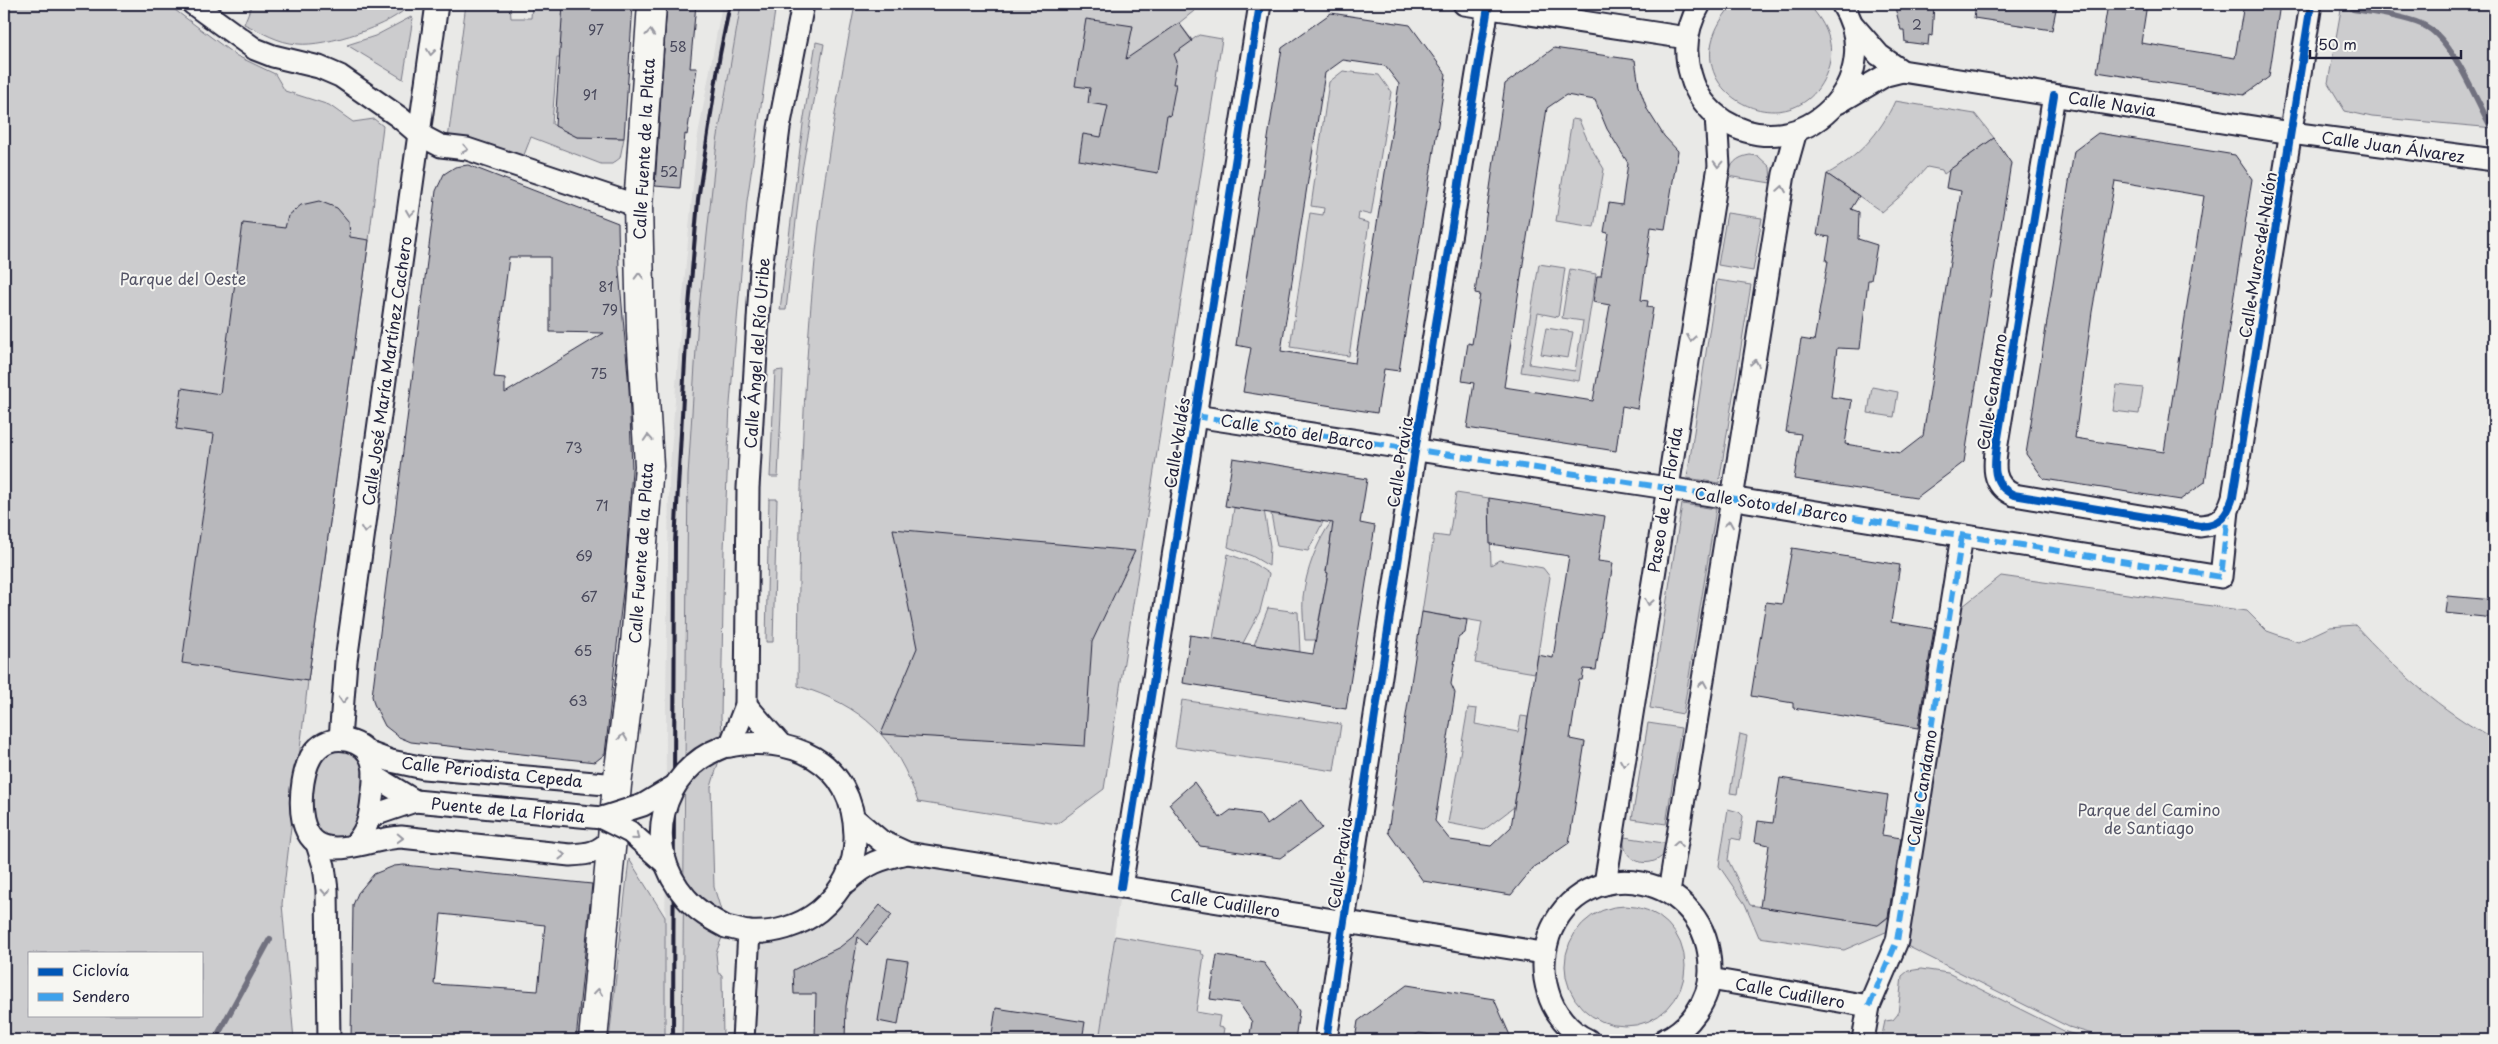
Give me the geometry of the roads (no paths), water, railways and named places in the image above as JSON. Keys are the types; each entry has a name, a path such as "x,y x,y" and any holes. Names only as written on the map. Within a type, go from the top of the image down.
{"main road":[{"name":"Calle Fuente de la Plata","path":"593,1040 608,828 617,785 635,644 649,466 640,330 638,206 652,4"}],"street":[{"path":"193,4 255,49 273,56 319,67 340,76 399,117 420,135 441,146 467,149 638,206"},
{"name":"Calle José María Martínez Cachero","path":"340,739 346,661 437,4"},
{"name":"Calle Ángel del Río Uribe","path":"727,746 746,705 748,488 761,269 780,128 802,4"},
{"name":"Calle Valdés","path":"1121,886 1260,4"},
{"path":"1464,4 1687,38"},
{"path":"1700,4 1693,16 1687,38 1687,63 1694,86 1704,103 1716,115 1733,126 1752,133 1774,136 1796,132 1821,118 1836,104 1851,78 1857,51 1854,25 1842,4"},
{"name":"Calle Muros del Nalón","path":"2228,510 2233,498 2311,4"},
{"name":"Calle Pravia","path":"1326,1040 1416,451 1488,7"},
{"name":"Calle Navia","path":"1854,25 1879,55 1902,71"},
{"name":"Calle Navia","path":"1836,104 1886,75 1902,71 2291,133"},
{"name":"Calle Candamo","path":"2054,95 1997,444 1994,468 1996,478 2000,486 2014,495 2200,526 2217,523 2228,510"},
{"name":"Paseo de La Florida","path":"1605,884 1719,166 1716,115"},
{"path":"1670,892 1784,174 1796,132"},
{"name":"Calle Juan Álvarez","path":"2291,133 2494,160"},
{"name":"Calle Soto del Barco","path":"1195,416 1667,488 2221,577 2228,510"},
{"name":"Calle Candamo","path":"1863,1040 1869,1006 1897,941 1962,536"},
{"path":"746,705 781,745"},
{"path":"329,1040 327,890 324,866 317,844 308,832 303,818 305,775 310,759 319,746 340,739 353,742 368,754 374,776 370,816 364,834 353,846"},
{"path":"761,742 781,745 805,752 824,764 838,779 847,794 855,819 856,848 853,864 844,884 832,900 808,920 787,929 749,932 726,927 704,914 685,897 666,863 662,827 673,787 688,767 698,759 727,746 761,742"},
{"name":"Calle Periodista Cepeda","path":"368,754 424,768 617,785"},
{"name":"Puente de La Florida","path":"374,776 415,801 630,832 666,863"},
{"name":"Puente de La Florida","path":"608,828 673,787"},
{"name":"Puente de La Florida","path":"370,816 415,801"},
{"name":"Calle Cudillero","path":"855,819 881,841 907,853 1543,953"},
{"path":"317,844 333,849 385,838 401,837 570,856 589,854 602,849 608,828"},
{"name":"Calle Cudillero","path":"844,884 864,866 881,858 907,853"},
{"path":"1586,1040 1565,1023 1551,1002 1544,978 1543,953 1554,923 1576,898 1605,884 1638,882 1670,892 1690,908 1704,930 1711,954 1710,979 1698,1011 1676,1035 1664,1040"},
{"path":"743,1040 749,932"},
{"name":"Calle Cudillero","path":"1710,979 1869,1006"}],"waterway":[{"path":"2353,9 2411,20 2420,23 2437,34 2463,71 2489,123"},
{"path":"215,1040 270,939"}],"railway":[{"path":"673,1040 675,543 686,342 698,200 720,54 730,4"}],"park label":[{"name":"Parque del Oeste","path":"183,279"},
{"name":"Parque del Camino de Santiago","path":"2149,819"}]}
